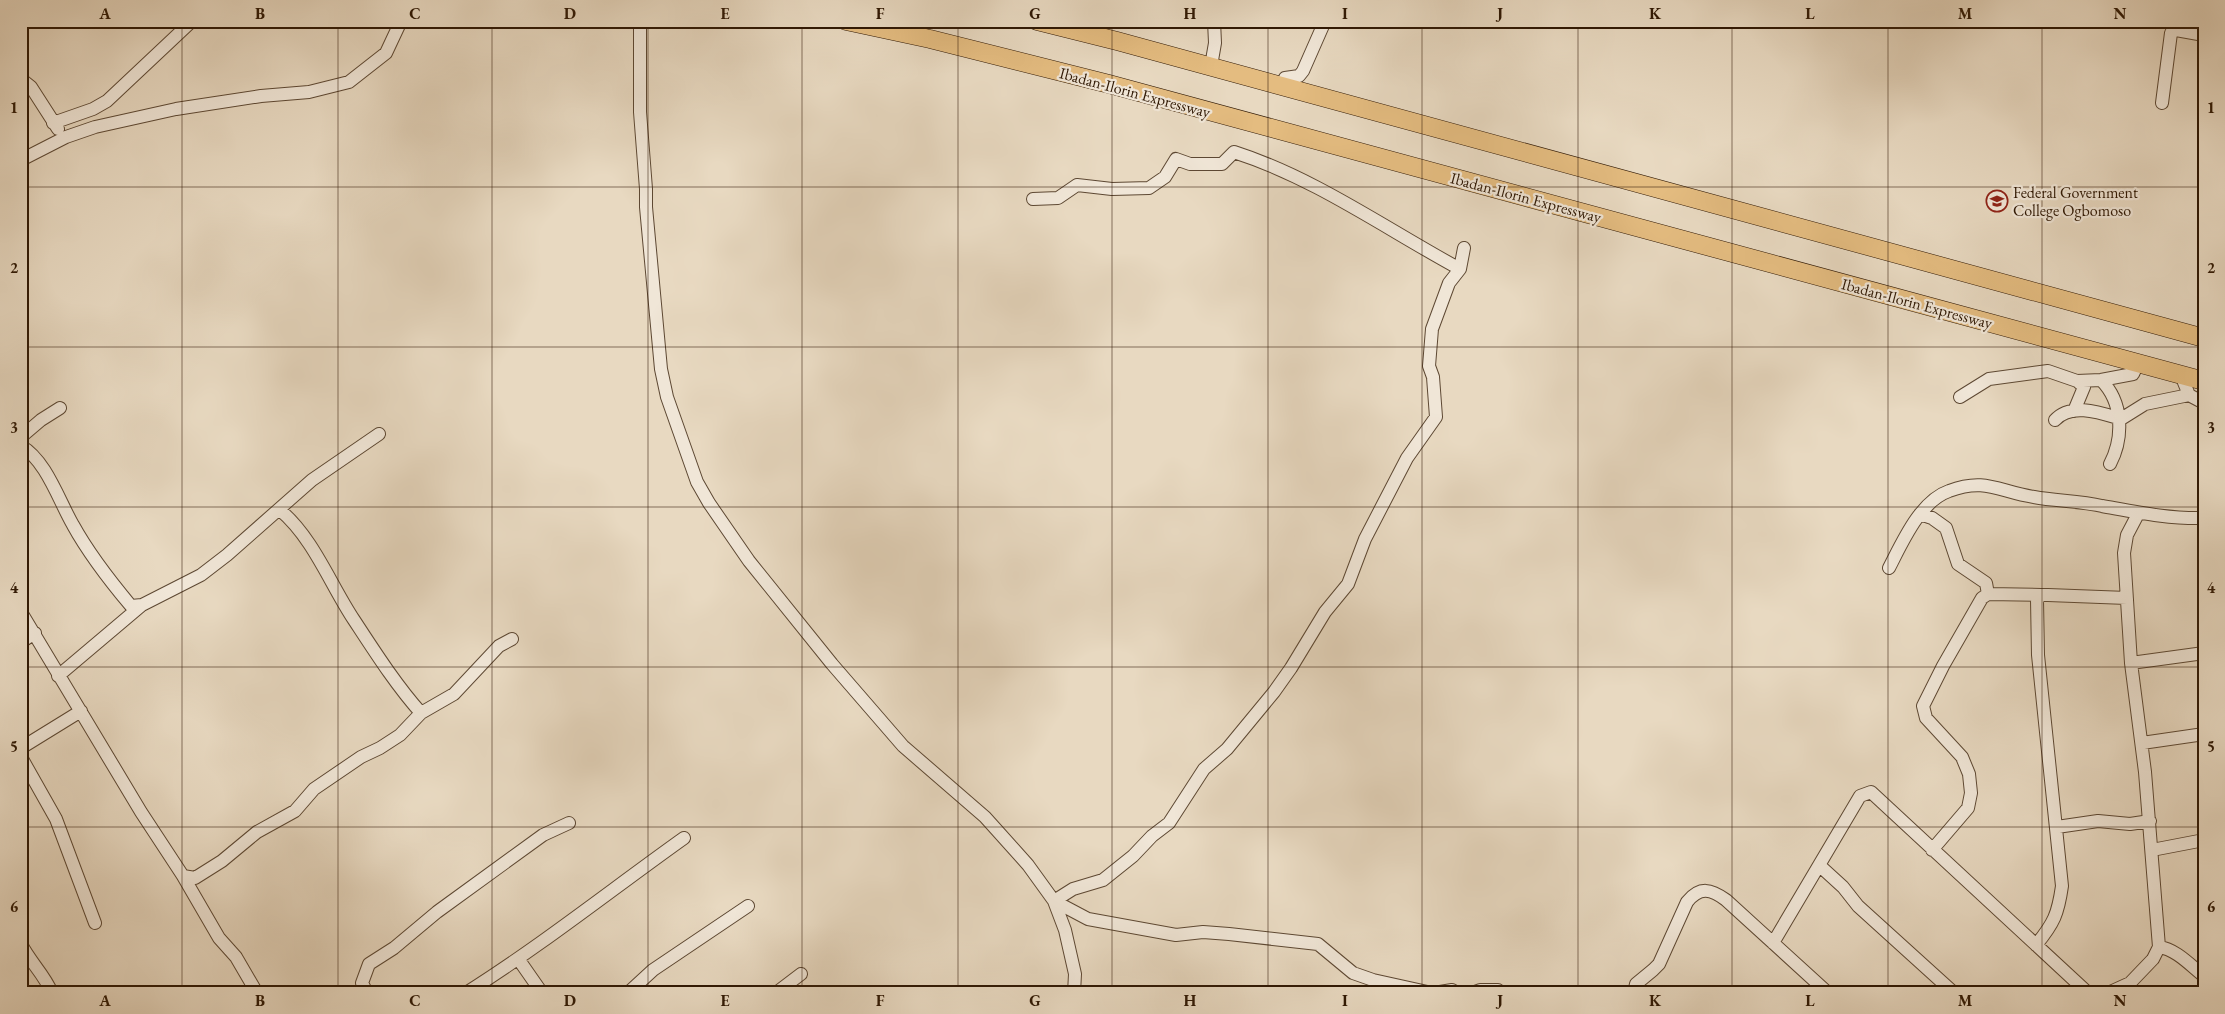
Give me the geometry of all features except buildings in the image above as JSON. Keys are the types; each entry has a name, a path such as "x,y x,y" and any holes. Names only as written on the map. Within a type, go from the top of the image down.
{"highway":[{"name":"Ibadan-Ilorin Expressway","path":"846,21 930,39 1118,87 2204,381"},
{"path":"1037,21 1096,28 1211,66 2204,338"}],"street":[{"path":"53,124 93,109 107,101 192,21"},
{"path":"21,160 66,137 95,128 176,109 261,96 309,92 349,82 386,53 402,21"},
{"path":"640,21 640,112 646,207 661,369 667,397 698,482 749,561 832,664 903,746 985,817 1028,865 1054,900 1070,946 1075,974 1074,993"},
{"path":"1211,66 1215,42 1214,21"},
{"path":"1283,86 1285,78 1299,76 1303,71 1325,21"},
{"path":"2162,103 2171,33 2176,30 2198,29"},
{"path":"21,79 31,87 53,124 66,137"},
{"path":"1033,199 1058,198 1078,185 1112,189 1149,188 1165,176 1176,158 1190,164 1222,164 1234,152 1267,163 1338,199 1460,269"},
{"path":"1054,900 1073,889 1103,880 1169,823 1204,769 1227,749 1292,668 1325,612 1348,584 1365,539 1407,458 1436,417 1433,377 1429,366 1432,329 1449,283 1460,269 1464,248"},
{"path":"1960,397 1989,379 2048,371 2078,381 2101,380 2133,374 2138,363"},
{"path":"2181,375 2190,395 2204,403"},
{"path":"2101,380 2109,388 2121,419 2110,464"},
{"path":"2074,411 2084,387 2078,381"},
{"path":"2055,420 2059,416 2074,411 2096,411 2121,419 2145,404 2190,395"},
{"path":"21,437 41,420 60,408"},
{"path":"58,676 95,644 124,623 142,605 201,575 280,510 312,480 379,434"},
{"path":"21,446 27,449 40,465 73,526 106,575 131,606 142,605"},
{"path":"1889,568 1920,514 1948,491 1976,483 2033,497 2101,505 2138,514 2204,518"},
{"path":"280,510 291,519 322,563 354,620 406,696 421,713"},
{"path":"1920,514 1932,518 1946,528 1958,564 1986,583 1988,594"},
{"path":"2108,993 2130,983 2153,959 2159,947 2150,821 2131,663 2124,553 2127,535 2138,514"},
{"path":"1932,850 1968,808 1971,793 1969,774 1962,757 1926,718 1923,706 1943,666 1982,598 1988,594 2127,598"},
{"path":"2036,945 2050,928 2058,911 2062,886 2038,655 2036,607 2037,600 2041,595"},
{"path":"21,612 35,633 58,676 141,812 183,876 219,938 236,957 257,993"},
{"path":"21,642 35,633"},
{"path":"183,876 195,878 222,861 257,832 295,810 314,789 361,757 400,735 421,713 454,694 499,646 512,639"},
{"path":"2131,663 2204,653"},
{"path":"21,748 81,711"},
{"path":"2142,743 2204,734"},
{"path":"21,757 56,819 95,923"},
{"path":"1773,943 1860,796 1870,792 2088,993"},
{"path":"2057,827 2098,821 2130,824 2150,821"},
{"path":"367,993 362,984 369,964 394,948 437,912 543,835 569,823"},
{"path":"466,993 519,960 616,886 684,838"},
{"path":"2152,850 2204,840"},
{"path":"1820,866 1843,887 1858,906 1954,993"},
{"path":"1634,993 1636,984 1659,964 1687,902 1698,892 1710,890 1773,943 1814,988 1828,993"},
{"path":"1054,900 1088,919 1176,935 1203,932 1318,944 1354,973 1373,980 1433,993 1452,990 1457,993"},
{"path":"628,993 653,970 748,906"},
{"path":"21,944 25,963 37,965 52,993"},
{"path":"2159,947 2174,952 2204,976"},
{"path":"519,960 542,993"},
{"path":"776,993 801,974"},
{"path":"1472,993 1480,990 1498,990"}],"place":[{"name":"Federal Government College Ogbomoso","path":"1997,201"}]}
